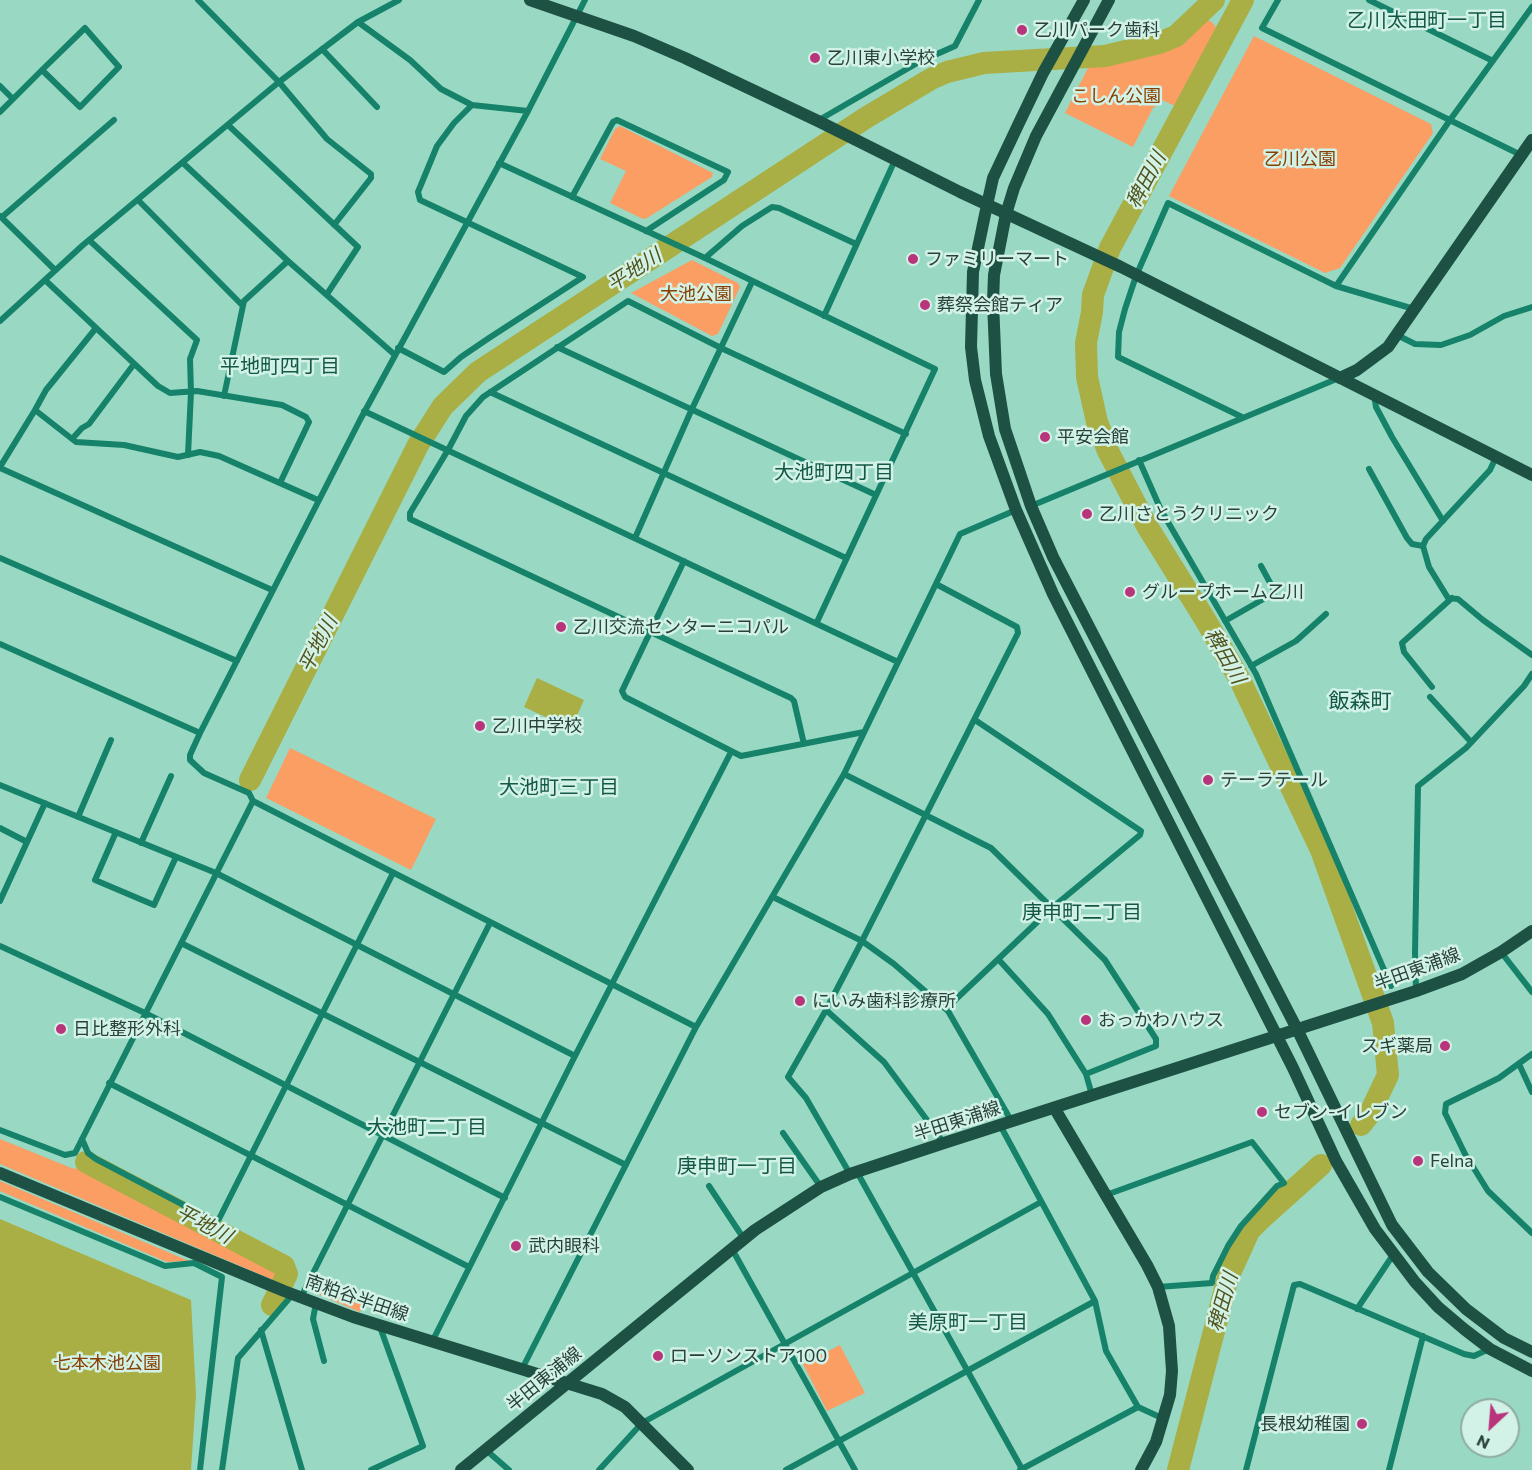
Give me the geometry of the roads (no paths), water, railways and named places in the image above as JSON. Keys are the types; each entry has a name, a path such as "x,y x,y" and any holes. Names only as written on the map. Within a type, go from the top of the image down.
{"street":[{"path":"198,0 279,82 327,139 371,174 371,178 334,225"},
{"path":"0,321 89,240 279,82 358,22 399,0"},
{"path":"530,0 634,36 831,127 987,205 1120,267 1532,475"},
{"path":"585,0 528,111 364,411 200,733 190,760 204,773 249,793 254,801 696,1027"},
{"path":"818,121 899,73 955,46 979,0"},
{"path":"1084,0 1043,73 993,178 987,205 974,272 971,347 975,380 989,436 1016,510 1053,594 1293,1068 1336,1161 1375,1229 1393,1255 1438,1307 1490,1348 1532,1371"},
{"path":"1108,0 1036,135 1006,214 994,275 994,345 1005,429 1031,506 1053,556 1297,1029 1392,1225 1428,1272 1466,1309 1504,1338 1532,1352"},
{"path":"1278,0 1262,28 1521,155"},
{"path":"1369,0 1493,61"},
{"path":"1336,286 1450,120 1532,7"},
{"path":"358,22 410,60 441,89 472,105 528,111"},
{"path":"0,112 42,70 85,28 119,66 80,107 42,70"},
{"path":"322,49 377,107"},
{"path":"0,86 13,99"},
{"path":"183,163 288,261 396,352 444,372 489,338 584,277 420,200 418,192 437,146 454,123 472,105"},
{"path":"55,270 1,216 114,120"},
{"path":"572,197 613,122 617,120 728,172 724,180 646,231"},
{"path":"228,125 358,247 327,294"},
{"path":"1031,506 1357,370 1388,347 1532,140"},
{"path":"824,316 895,160"},
{"path":"499,163 705,258 934,369 906,434 817,622"},
{"path":"138,200 242,305"},
{"path":"1242,417 1118,357 1119,332 1136,276 1168,203 1336,286 1414,309"},
{"path":"705,258 742,226 772,207 856,244"},
{"path":"89,240 197,340 190,358 188,454"},
{"path":"224,396 242,305 247,297 288,261"},
{"path":"45,280 158,386 170,393 191,392 282,405 306,417 309,422 280,483"},
{"path":"635,538 752,282"},
{"path":"804,744 794,701 790,698 410,519 410,513 466,416 490,392 628,301 721,348 906,434"},
{"path":"1397,335 1415,344 1441,345 1470,335 1504,316 1532,307"},
{"path":"96,328 46,390 0,467 272,590"},
{"path":"557,347 876,495"},
{"path":"72,440 82,428 89,424 134,364"},
{"path":"490,392 846,558"},
{"path":"1374,395 1376,407 1392,437 1443,521"},
{"path":"35,410 76,442 124,444 178,457 200,452 219,456 318,500"},
{"path":"364,411 898,662"},
{"path":"1496,457 1490,470 1426,539 1423,546 1429,567 1448,598 1458,598 1483,620 1532,655"},
{"path":"1137,461 1161,510 1251,666 1393,992"},
{"path":"1369,469 1407,538 1412,544 1423,546"},
{"path":"522,1369 696,1027 844,774 960,534 1016,510"},
{"path":"0,558 237,661"},
{"path":"684,561 622,691 625,697 741,756 864,732"},
{"path":"1226,621 1274,593 1275,590 1261,566"},
{"path":"936,584 1017,627 1018,633 862,941 788,1077 806,1098 914,1273 1021,1469 1138,1407"},
{"path":"1432,687 1404,652 1402,644 1452,598"},
{"path":"1251,666 1296,640 1326,614"},
{"path":"0,645 200,733"},
{"path":"1416,991 1414,952 1418,786 1459,754 1495,718 1532,674"},
{"path":"1430,697 1471,742"},
{"path":"948,1011 954,1001 1053,907 1140,835 1141,831 975,720"},
{"path":"78,817 111,740"},
{"path":"432,1342 731,752"},
{"path":"844,774 991,848 1105,960 1156,1039 1155,1046 1086,1074"},
{"path":"141,843 171,776"},
{"path":"0,785 216,873 575,1056"},
{"path":"0,1130 65,1155 75,1153 254,801"},
{"path":"0,901 45,803"},
{"path":"0,828 27,842"},
{"path":"116,832 95,880 154,905 176,857"},
{"path":"82,1139 88,1153 96,1159 213,1220 219,1219 393,873"},
{"path":"773,897 862,941 894,964 948,1011 1006,1124 1041,1202 1095,1301 1106,1352 1138,1407 1164,1419"},
{"path":"222,1470 238,1358 261,1330 347,1206 490,923"},
{"name":"半田東浦線","path":"461,1470 744,1239 796,1201 820,1187 854,1173 944,1143 1297,1029 1358,1008 1393,992 1416,991 1462,974 1532,931"},
{"path":"181,943 626,1165"},
{"path":"0,946 145,1013 505,1198"},
{"path":"1501,952 1532,992"},
{"path":"999,960 1048,1014 1086,1074 1092,1096"},
{"path":"826,1010 884,1062 944,1143"},
{"path":"1532,1054 1493,1081 1446,1104 1445,1113 1465,1154 1488,1191 1532,1233"},
{"path":"1519,1064 1532,1092"},
{"path":"109,1083 469,1267"},
{"path":"1055,1109 1147,1265 1158,1287 1169,1326 1170,1395 1156,1442 1141,1470"},
{"path":"783,1133 820,1187"},
{"path":"1106,1195 1252,1142 1284,1183 1277,1186 1241,1226 1228,1246 1213,1276 1212,1283 1158,1287"},
{"name":"南粕谷半田線","path":"0,1173 288,1292 380,1327 588,1389 614,1400 642,1423 688,1470"},
{"path":"709,1186 744,1239"},
{"path":"0,1197 165,1266 194,1263 222,1277 200,1470"},
{"path":"599,1470 642,1423 1041,1202"},
{"path":"732,1249 855,1470"},
{"path":"1357,1309 1393,1255"},
{"path":"1246,1470 1294,1286 1300,1284 1464,1354 1474,1356 1490,1348"},
{"path":"786,1470 1095,1301"},
{"path":"316,1303 313,1318 324,1361"},
{"path":"371,1470 423,1446 380,1327"},
{"path":"261,1330 302,1470"},
{"path":"1389,1470 1424,1336"},
{"path":"486,1449 509,1470"}],"waterway":[{"name":"平地川","path":"250,780 418,445 443,406 478,372 867,117 931,79 947,72 984,63 1105,56 1159,43 1176,36 1214,0"},
{"name":"稗田川","path":"1243,0 1110,248 1093,295 1086,343 1087,377 1097,422 1108,451 1147,526 1240,680 1321,850 1383,1023 1388,1075 1369,1115 1361,1125"},
{"name":"平地川","path":"86,1162 284,1266 287,1274 272,1305"},
{"name":"稗田川","path":"1178,1470 1228,1277 1249,1231 1321,1165"}],"place":[{"name":"乙川パーク歯科","path":"1022,30"},
{"name":"乙川東小学校","path":"815,58"},
{"name":"ファミリーマート","path":"913,259"},
{"name":"葬祭会館ティア","path":"925,305"},
{"name":"平安会館","path":"1045,437"},
{"name":"乙川さとうクリニック","path":"1087,514"},
{"name":"グループホーム乙川","path":"1130,592"},
{"name":"乙川交流センターニコパル","path":"561,627"},
{"name":"乙川中学校","path":"480,726"},
{"name":"テーラテール","path":"1208,780"},
{"name":"にいみ歯科診療所","path":"800,1001"},
{"name":"おっかわハウス","path":"1086,1020"},
{"name":"日比整形外科","path":"61,1029"},
{"name":"スギ薬局","path":"1445,1046"},
{"name":"セブン-イレブン","path":"1262,1112"},
{"name":"Felna","path":"1418,1161"},
{"name":"武内眼科","path":"516,1246"},
{"name":"ローソンストア100","path":"658,1356"},
{"name":"長根幼稚園","path":"1362,1424"}],"district":[{"name":"乙川太田町一丁目","path":"1427,20"},
{"name":"平地町四丁目","path":"280,366"},
{"name":"大池町四丁目","path":"834,472"},
{"name":"飯森町","path":"1360,701"},
{"name":"大池町三丁目","path":"559,787"},
{"name":"庚申町二丁目","path":"1082,912"},
{"name":"大池町二丁目","path":"427,1127"},
{"name":"庚申町一丁目","path":"737,1166"},
{"name":"美原町一丁目","path":"968,1322"}],"park label":[{"name":"こしん公園","path":"1116,96"},
{"name":"乙川公園","path":"1300,159"},
{"name":"大池公園","path":"696,294"},
{"name":"七本木池公園","path":"107,1363"}]}
